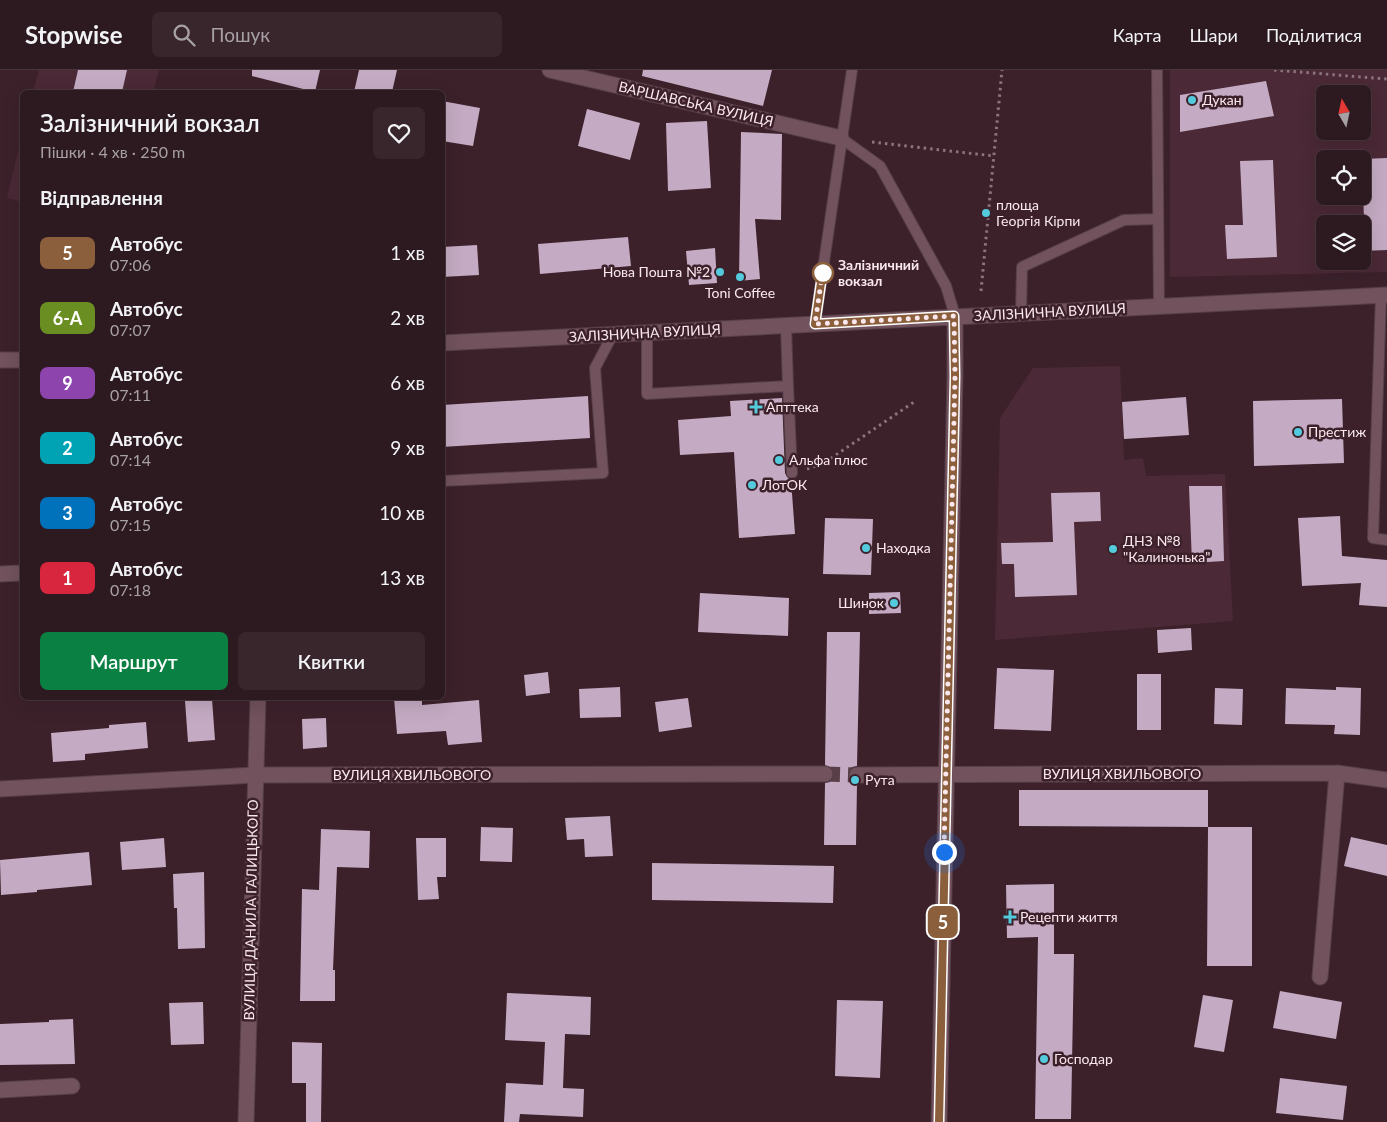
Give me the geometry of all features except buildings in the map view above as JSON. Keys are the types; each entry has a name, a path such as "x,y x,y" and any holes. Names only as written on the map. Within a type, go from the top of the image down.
{"street":[{"name":"ВАРШАВСЬКА ВУЛИЦЯ","path":"550,70 841,138"},
{"name":"ЗАЛІЗНИЧНА ВУЛИЦЯ","path":"445,342 1384,295"},
{"path":"939,1122 955,376 954,316"},
{"path":"0,360 20,360"},
{"path":"0,574 20,573"},
{"name":"ВУЛИЦЯ ДАНИЛА ГАЛИЦЬКОГО","path":"246,1122 258,700"},
{"path":"1320,977 1337,773"},
{"name":"ВУЛИЦЯ ХВИЛЬОВОГО","path":"858,775 1337,773 1387,780"},
{"name":"ВУЛИЦЯ ХВИЛЬОВОГО","path":"0,789 255,775 825,774"},
{"path":"0,1090 72,1086"}],"lane":[{"path":"815,324 852,70"},
{"path":"1157,70 1158,307"},
{"path":"841,138 880,166 946,286 954,316"},
{"path":"1022,313 1022,266 1124,220 1158,219"},
{"path":"1384,295 1373,538 1387,540"},
{"path":"786,326 792,474"},
{"path":"646,332 647,394 788,386"},
{"path":"445,481 603,473 595,368 613,334"}],"path":[{"path":"981,291 1002,70"},
{"path":"1274,70 1387,80"},
{"path":"870,142 994,156"},
{"path":"792,474 824,463 914,402"}],"shaded area":[{"path":"39,70 159,70 154,90 34,90"},
{"path":"1170,70 1387,70 1387,272 1170,277"},
{"path":"20,143 20,201 7,198"},
{"name":"ДНЗ №8 \"Калинонька\"","path":"1120,366 1124,460 1143,458 1146,476 1225,474 1233,621 995,640 1000,418 1033,368"}],"tunnel":[{"path":"825,774 857,775"}],"bus line":[{"name":"5","path":"823,269 815,324 954,316 955,376 939,1122"}],"place":[{"name":"Дукан","path":"1192,100"},
{"name":"площа Георгія Кірпи","path":"986,213"},
{"name":"Нова Пошта №2","path":"720,272"},
{"name":"Залізничний вокзал","path":"823,273"},
{"name":"Toni Coffee","path":"740,277"},
{"name":"Апттека","path":"756,407"},
{"name":"Престиж","path":"1298,432"},
{"name":"Альфа плюс","path":"779,460"},
{"name":"ЛотОК","path":"752,485"},
{"name":"Находка","path":"866,548"},
{"name":"ДНЗ №8 \"Калинонька\"","path":"1113,549"},
{"name":"Шинок","path":"894,603"},
{"name":"Рута","path":"855,780"},
{"name":"Рецепти життя","path":"1010,917"},
{"name":"Господар","path":"1044,1059"}],"route":[{"path":"823,273 823,269 815,324 954,316 955,376 944,852"}]}
